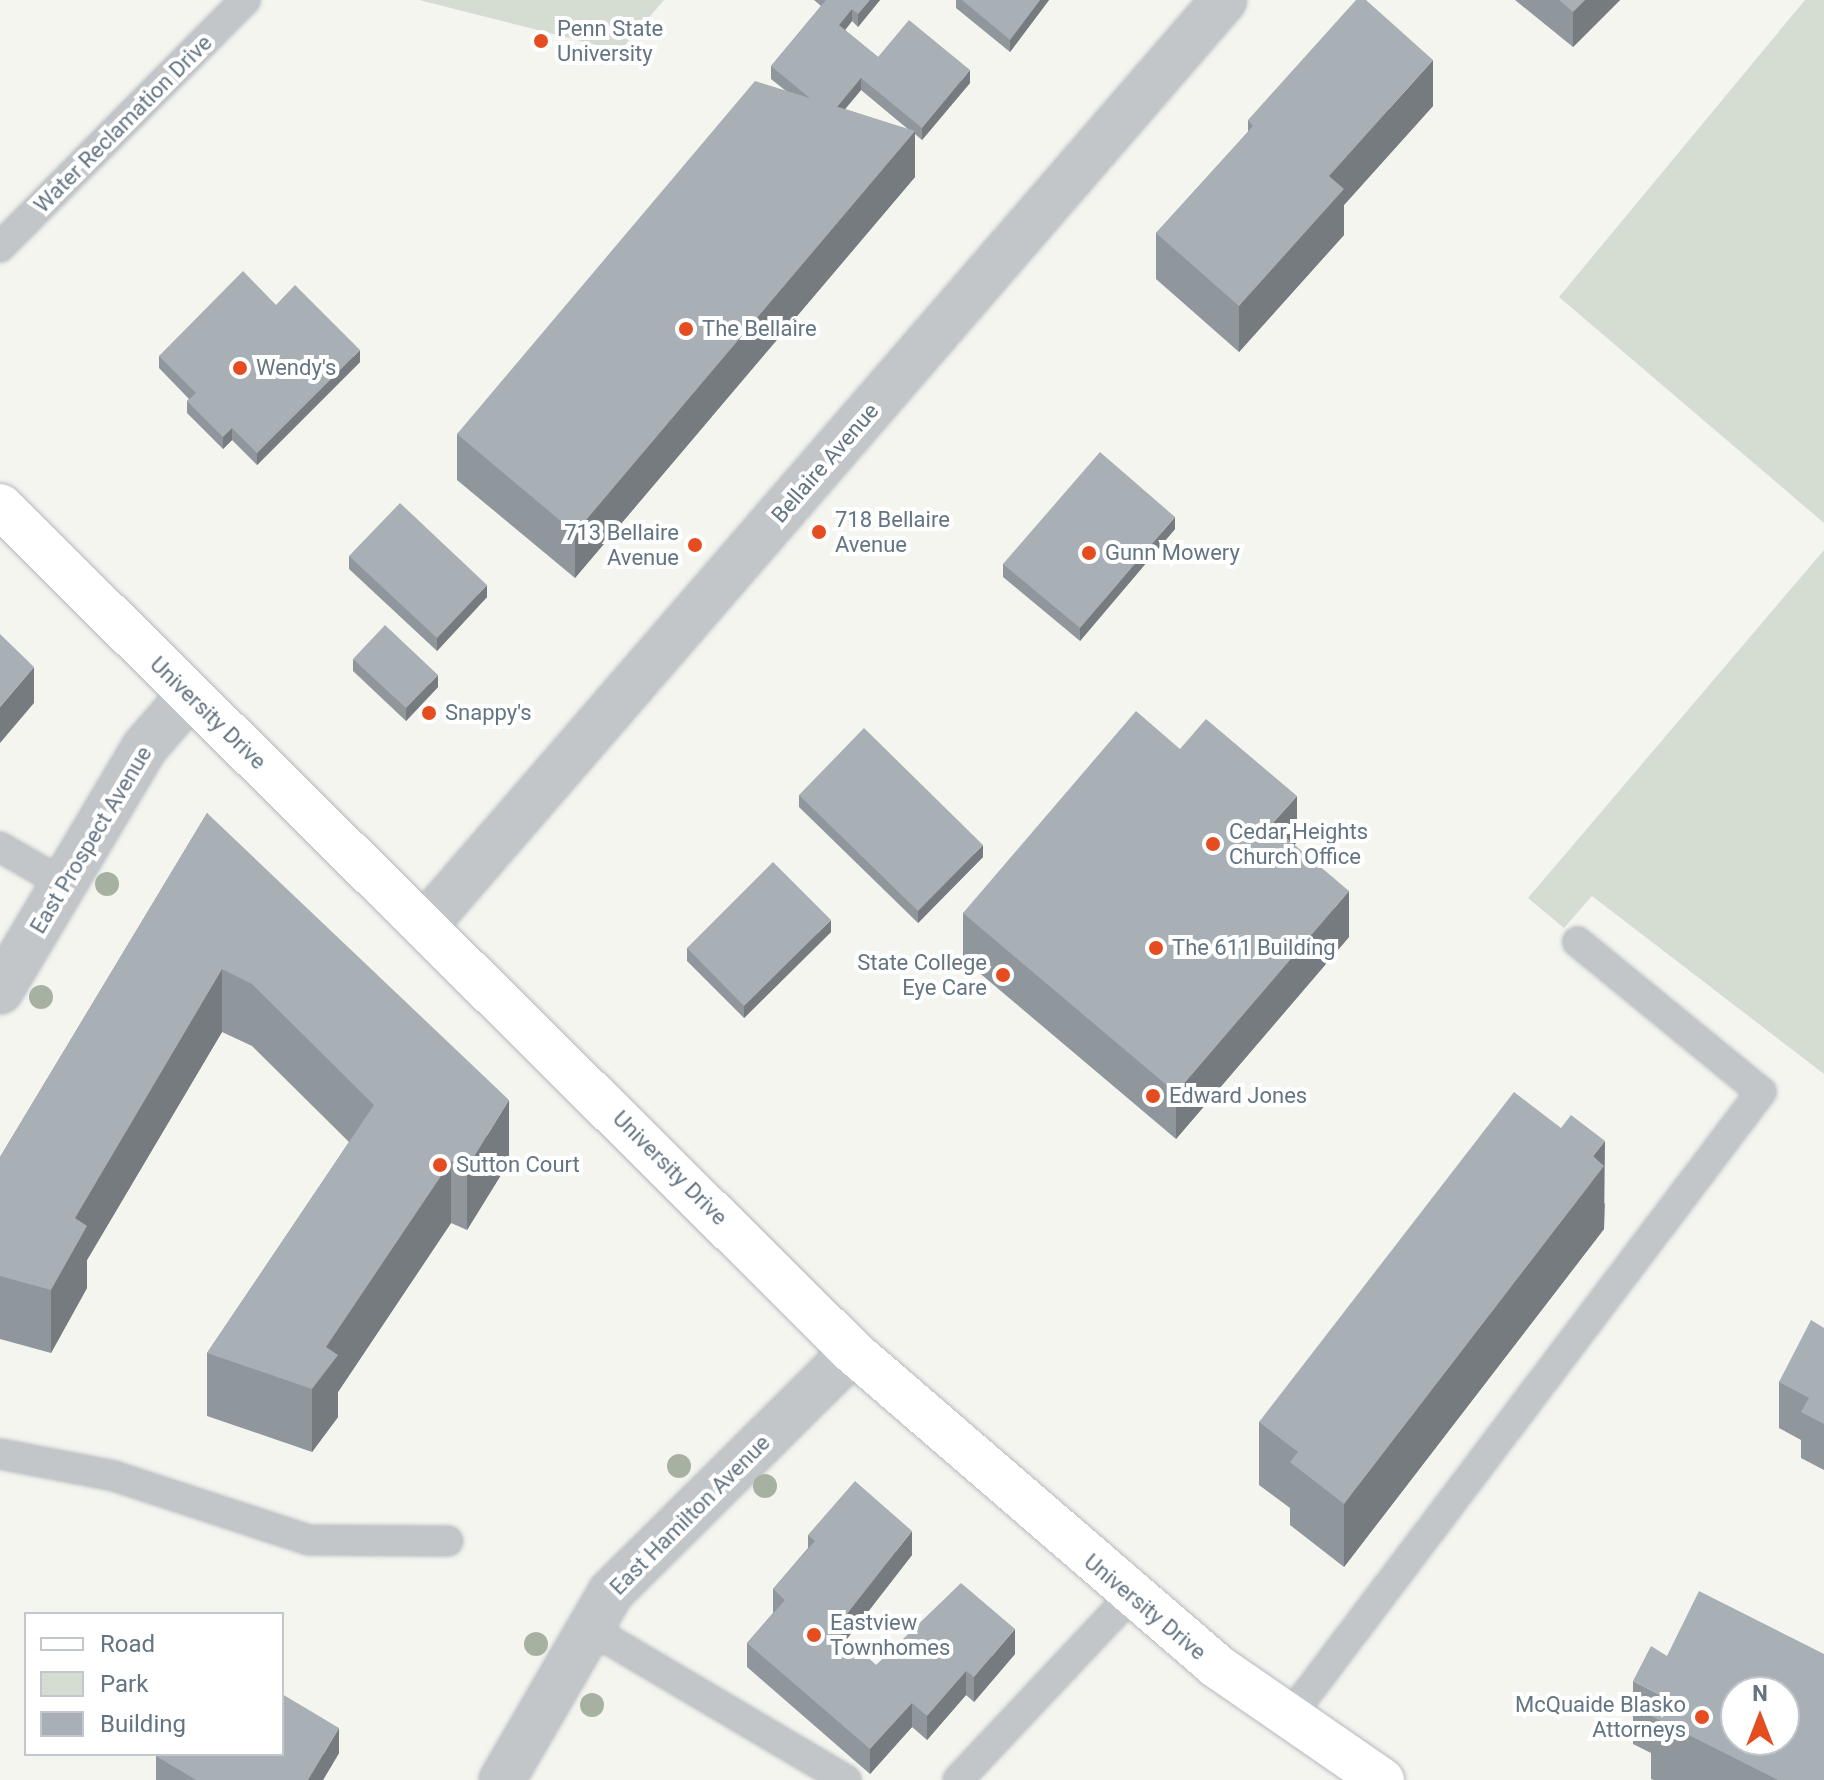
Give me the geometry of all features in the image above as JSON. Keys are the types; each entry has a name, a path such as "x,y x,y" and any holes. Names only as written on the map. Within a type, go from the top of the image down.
{"main road":[{"name":"University Drive","path":"0,506 853,1352 1131,1596 1290,1716 1382,1780"}],"street":[{"name":"Bellaire Avenue","path":"425,925 1224,0"},
{"name":"East Prospect Avenue","path":"0,991 13,941 64,884 145,747 190,695"},
{"name":"East Hamilton Avenue","path":"502,1780 589,1628 630,1571 853,1352"}],"lane":[{"name":"Water Reclamation Drive","path":"0,247 245,0"},
{"path":"0,847 64,884"},
{"path":"1290,1716 1761,1092 1578,942"},
{"path":"0,1454 105,1474 309,1540 448,1541"},
{"path":"958,1780 1131,1596"},
{"path":"589,1628 846,1780"}],"green space":[{"path":"419,0 664,0 620,51"},
{"path":"1805,0 1824,0 1824,523 1559,297"},
{"path":"1824,550 1824,1074 1592,896 1564,928 1528,898"}],"building":[{"path":"826,0 870,0 858,14 852,9 839,25 878,57 909,20 970,70 922,128 861,78 837,107 811,99 771,66"},
{"path":"962,0 1040,0 1010,40"},
{"path":"1356,0 1366,0 1433,60 1329,176 1344,189 1239,306 1156,233 1253,126 1248,120"},
{"path":"1559,0 1585,0 1573,12"},
{"name":"The Bellaire","path":"755,81 915,131 575,533 457,434"},
{"path":"243,271 276,305 295,285 360,350 257,453 232,428 223,437 187,401 196,393 159,356"},
{"name":"Gunn Mowery","path":"1100,452 1175,517 1080,628 1003,564"},
{"path":"400,503 487,585 437,638 349,556"},
{"path":"385,625 438,675 406,708 353,659"},
{"path":"0,634 34,667 0,707"},
{"name":"The 611 Building","path":"1136,711 1180,749 1206,719 1297,796 1271,825 1349,891 1176,1093 963,913"},
{"path":"864,728 983,845 918,911 799,795"},
{"name":"Sutton Court","path":"207,813 509,1100 467,1168 451,1161 326,1347 338,1355 312,1389 207,1353 374,1105 252,984 222,969 75,1218 87,1226 51,1290 0,1276 0,1157"},
{"path":"773,862 831,920 744,1006 687,948"},
{"path":"1514,1092 1561,1128 1571,1115 1605,1141 1593,1156 1604,1166 1344,1504 1290,1462 1298,1452 1259,1422"},
{"path":"1811,1320 1824,1328 1824,1424 1801,1412 1809,1398 1779,1382"},
{"name":"Eastview Townhomes","path":"855,1481 912,1531 835,1629 876,1665 961,1583 1015,1629 974,1677 966,1671 927,1716 912,1703 870,1749 747,1643 785,1600 773,1589 815,1541 808,1535"},
{"path":"1699,1591 1824,1654 1824,1780 1778,1780 1730,1756 1800,1756 1800,1676 1720,1676 1720,1751 1651,1716 1662,1696 1633,1681 1651,1646 1667,1656"},
{"path":"284,1695 339,1728 308,1780 196,1780 156,1756 284,1756"}],"place":[{"name":"Penn State University","path":"541,41"},
{"name":"The Bellaire","path":"686,329"},
{"name":"Wendy's","path":"240,368"},
{"name":"718 Bellaire Avenue","path":"819,532"},
{"name":"713 Bellaire Avenue","path":"695,545"},
{"name":"Gunn Mowery","path":"1089,553"},
{"name":"Snappy's","path":"429,713"},
{"name":"Cedar Heights Church Office","path":"1213,844"},
{"name":"The 611 Building","path":"1156,948"},
{"name":"State College Eye Care","path":"1003,975"},
{"name":"Edward Jones","path":"1153,1096"},
{"name":"Sutton Court","path":"440,1165"},
{"name":"Eastview Townhomes","path":"814,1635"},
{"name":"McQuaide Blasko Attorneys","path":"1702,1717"}]}
